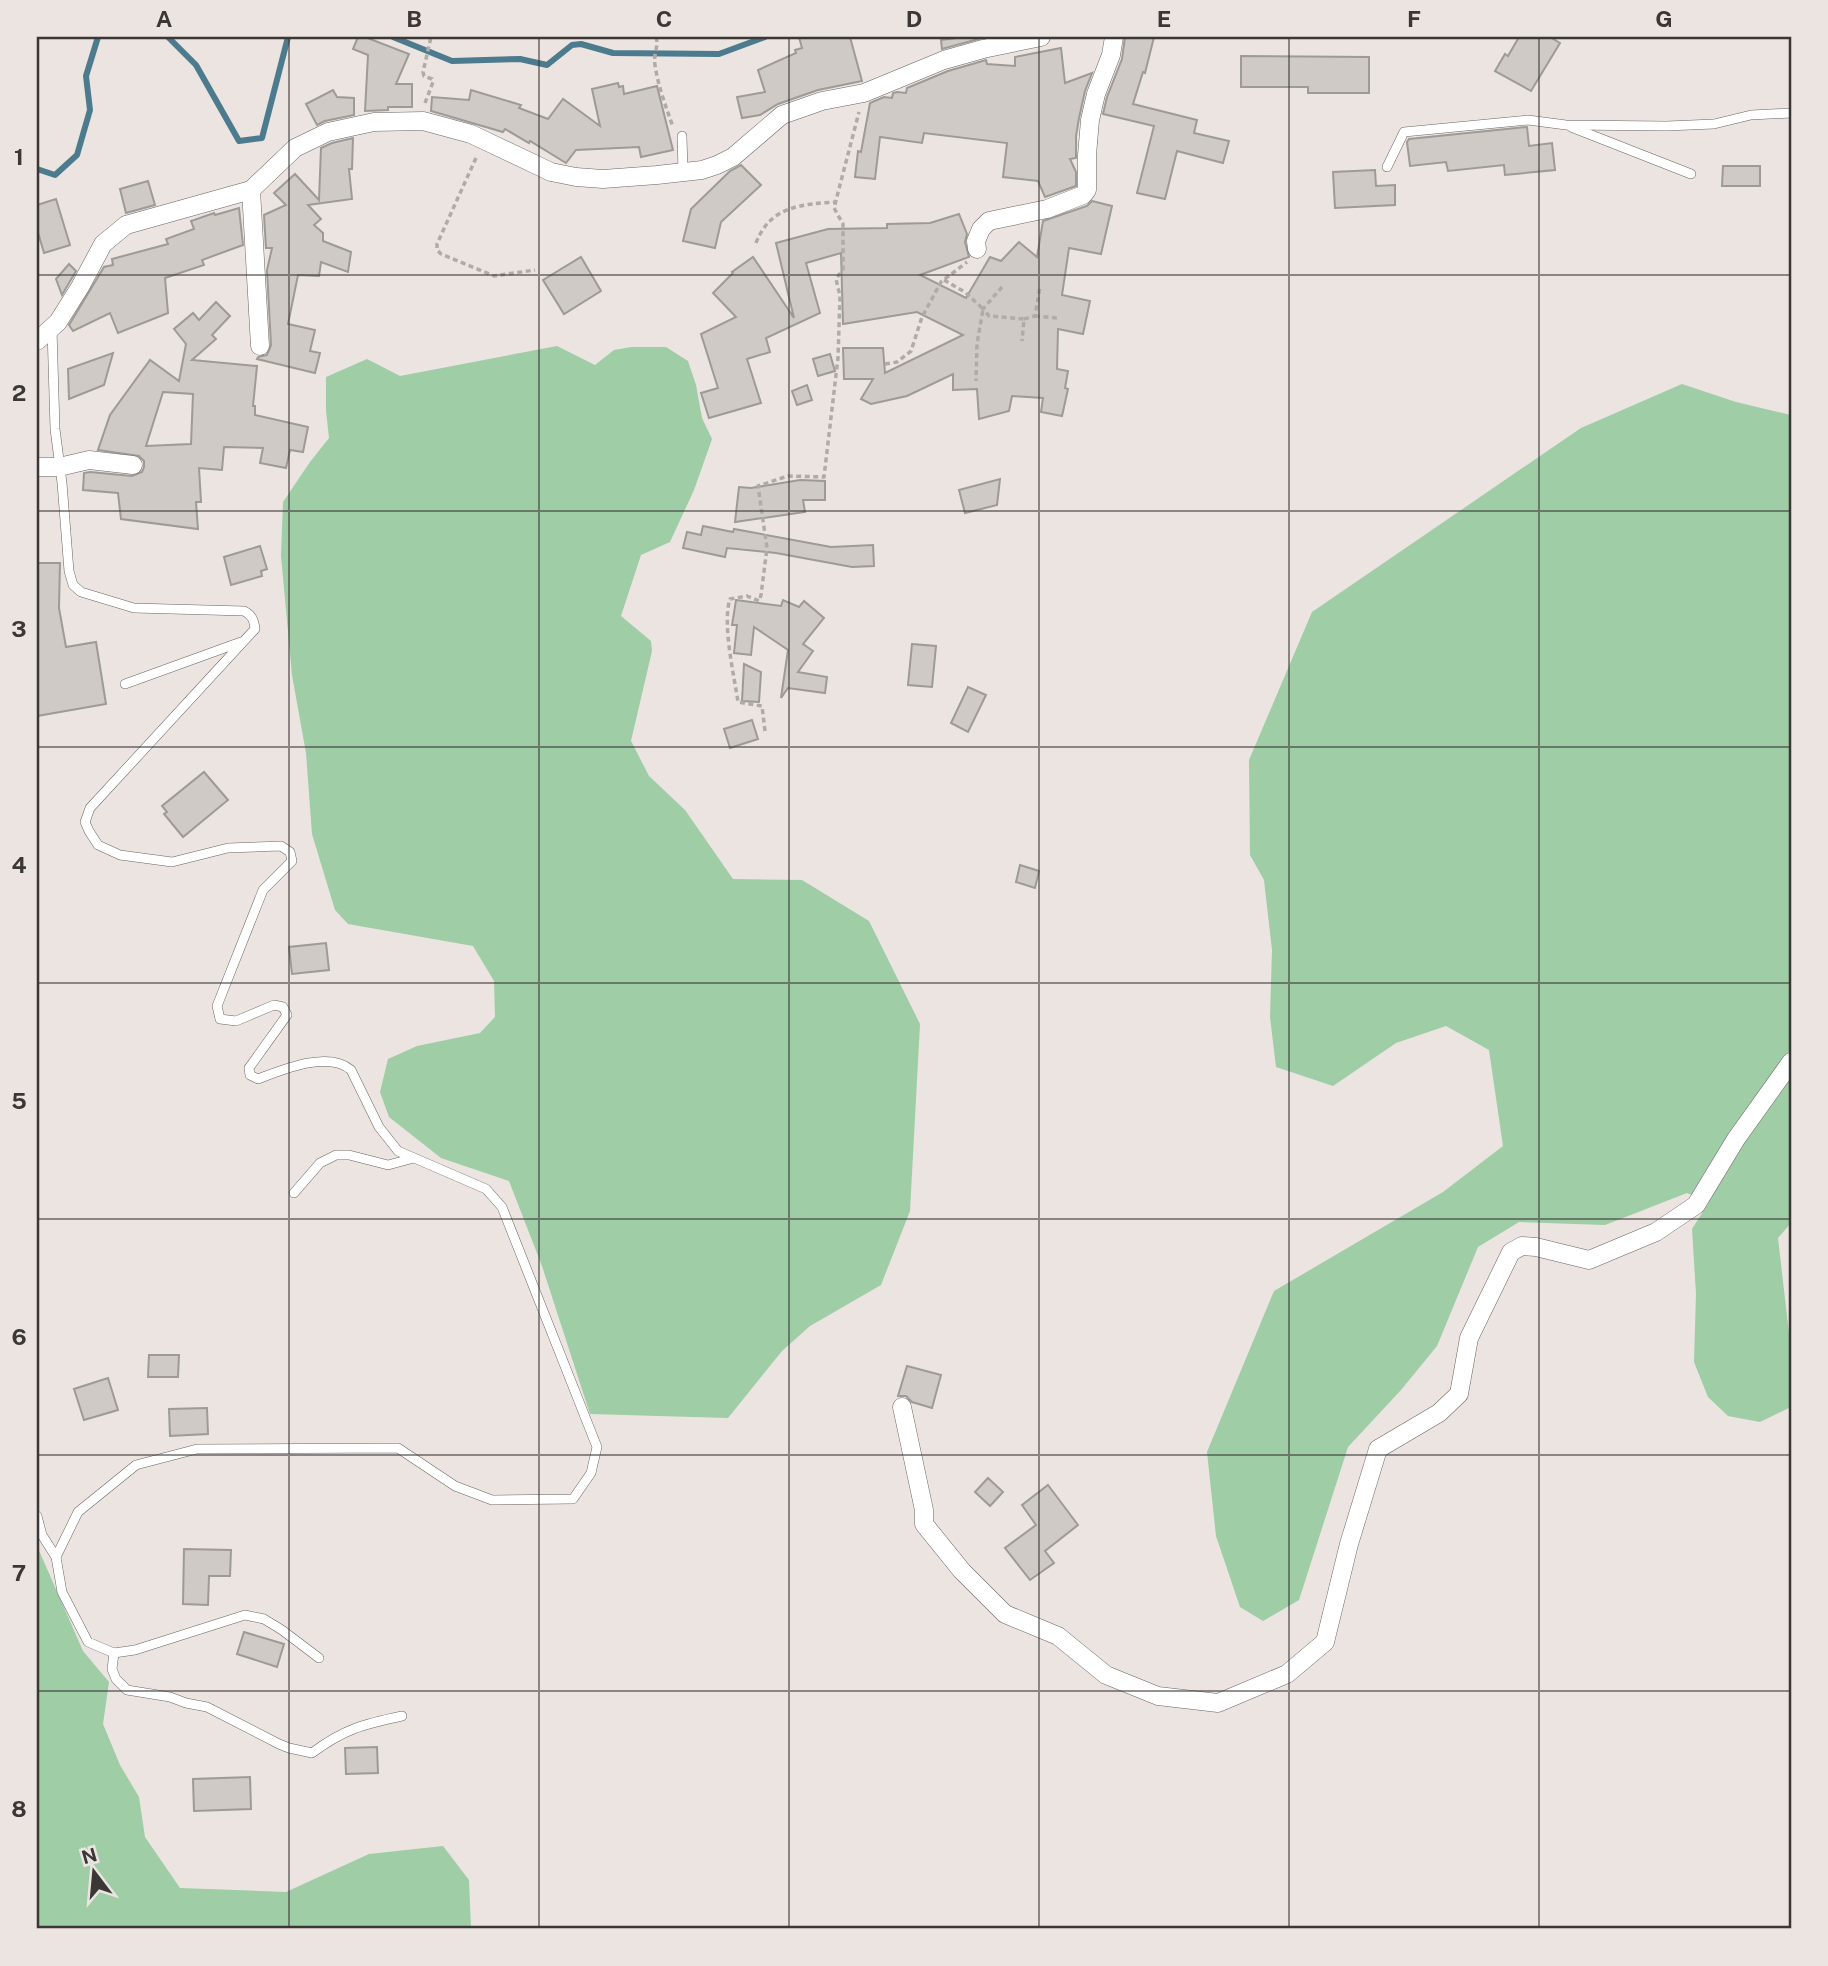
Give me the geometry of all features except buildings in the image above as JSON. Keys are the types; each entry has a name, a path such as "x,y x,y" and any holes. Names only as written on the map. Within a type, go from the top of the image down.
{"street":[{"path":"37,341 58,322 103,244 126,225 251,190 295,148 328,132 374,122 423,121 471,134 551,172 576,177 603,178 702,170 717,166 733,157 782,115 822,101 864,93 944,60 1041,37"},
{"path":"977,249 976,241 981,229 989,221 1046,209 1083,195 1087,190 1090,120 1096,94 1111,55 1114,37"},
{"path":"251,190 260,346"},
{"path":"37,467 59,467 89,460 133,465"},
{"path":"902,1407 924,1524 962,1571 1005,1615 1058,1636 1106,1675 1158,1696 1218,1703 1287,1674 1325,1642 1349,1544 1378,1449 1439,1413 1459,1394 1469,1338 1511,1252 1522,1246 1536,1247 1589,1260 1666,1226 1696,1205 1736,1139 1791,1062"}],"lane":[{"path":"1387,167 1404,132 1528,120 1566,125 1714,124 1751,115 1791,113"},
{"path":"1566,125 1691,174"},
{"path":"682,136 683,172"},
{"path":"52,327 55,429 69,571 73,585 81,592 134,608 244,611 250,614 255,629 90,808 85,822 89,831 98,845 120,855 172,862 228,848 281,846 290,852 292,861 264,890 217,1006 220,1019 236,1021 274,1005 283,1007 287,1015 249,1068 250,1075 258,1079 308,1063 344,1063 351,1070 379,1127 398,1151 486,1189 502,1207 597,1447 591,1473 573,1499 492,1500 455,1486 398,1448 197,1449 136,1465 78,1512 57,1557"},
{"path":"125,684 243,642"},
{"path":"294,1193 320,1163 336,1155 349,1155 388,1165 416,1158"},
{"path":"37,1517 42,1535 57,1557 62,1592 88,1642 114,1653 135,1650 245,1615 264,1619 319,1658"},
{"path":"114,1653 112,1669 116,1679 127,1690 207,1707 289,1748 313,1753 331,1738 364,1724 402,1716"}],"path":[{"path":"423,121 426,100 433,82 424,76 424,64 431,37"},
{"path":"656,37 656,71 673,128 682,136"},
{"path":"765,731 762,706 738,702 727,607 730,600 747,596 759,601 761,595 767,548 758,486 788,477 824,477 838,358 840,296 836,279 843,269 843,224 834,208 864,93"},
{"path":"484,140 437,244 438,250 441,254 490,276 535,270"},
{"path":"756,243 759,234 772,218 794,206 836,202"},
{"path":"885,364 897,362 911,351 922,317 944,280 976,255 977,249"},
{"path":"944,280 965,292 989,316 1057,318"},
{"path":"976,381 977,344 983,309 1002,287"},
{"path":"1035,316 1040,287"},
{"path":"1022,341 1024,319"}],"green space":[{"path":"557,346 595,365 614,350 666,347 688,361 702,418 712,439 694,490 670,542 641,555 621,616 651,641 652,651 631,741 649,776 685,810 733,879 802,880 869,921 920,1024 910,1211 881,1285 810,1326 782,1351 728,1418 590,1414 542,1266 509,1181 441,1158 389,1117 380,1092 388,1059 417,1046 480,1033 495,1017 494,981 473,946 348,924 335,910 312,834 306,753 292,675 281,556 283,502 329,438 326,377 367,359 400,376"},
{"path":"1682,384 1736,402 1791,415 1791,1223 1778,1238 1791,1351 1791,1407 1760,1422 1728,1416 1708,1397 1694,1362 1696,1294 1692,1229 1709,1202 1687,1193 1605,1225 1519,1222 1478,1247 1437,1346 1348,1447 1299,1600 1263,1621 1240,1607 1216,1536 1207,1452 1274,1291 1443,1192 1503,1146 1489,1050 1446,1026 1396,1043 1333,1086 1276,1067 1270,1017 1272,950 1264,880 1250,855 1249,760 1312,612 1581,428"},
{"path":"37,1546 83,1651 109,1682 103,1724 120,1765 139,1797 145,1837 180,1888 286,1892 369,1854 443,1846 469,1880 471,1929 37,1929"}],"waterway":[{"path":"37,169 55,175 77,155 90,110 86,76 98,37"},
{"path":"168,37 196,65 239,141 262,138 288,37"},
{"path":"393,37 452,61 520,59 547,65 572,45 581,44 613,53 719,54 765,37"}]}
